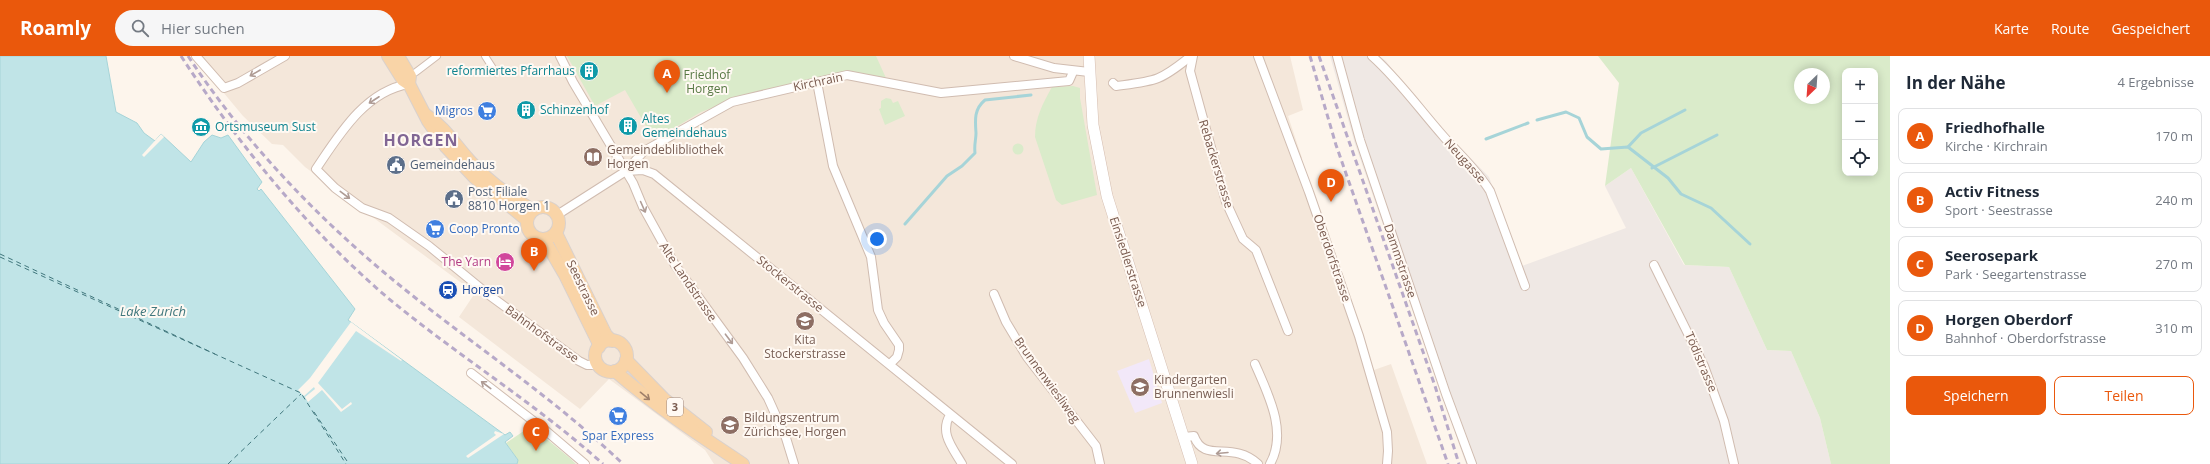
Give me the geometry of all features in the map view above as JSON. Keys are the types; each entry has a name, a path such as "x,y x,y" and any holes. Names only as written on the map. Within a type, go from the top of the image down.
{"main road":[{"path":"388,56 403,80 409,84 426,115 440,124 471,162 530,215 531,233 544,239 556,233 559,224 558,215 546,207 530,215"},
{"path":"398,56 410,76 409,84"},
{"name":"Einsiedlerstrasse","path":"1089,56 1093,125 1106,196 1192,464"},
{"name":"Seestrasse","path":"556,233 606,335 612,340"},
{"name":"Seestrasse","path":"544,239 580,304 599,347"},
{"path":"612,340 624,347 626,360 621,368 615,371 604,370 598,365 596,356 599,347 604,342 612,340"},
{"name":"3","path":"626,360 664,398 705,431 726,453 743,464"},
{"path":"615,371 647,398 700,437 726,453"}],"street":[{"path":"196,56 224,88 238,83 285,56"},
{"path":"416,72 437,56"},
{"path":"485,56 496,73"},
{"name":"Alte Landstrasse","path":"560,56 633,183 643,207 675,265 730,340 768,398 780,423 793,462"},
{"path":"1014,56 1073,72 1089,72"},
{"path":"1113,83 1116,86 1153,81 1167,75 1192,56"},
{"name":"Rebackerstrasse","path":"1192,56 1190,71 1226,202 1242,239 1256,250 1288,331"},
{"name":"Oberdorfstrasse","path":"1258,56 1309,192 1359,336 1387,432 1387,464"},
{"name":"Dammstrasse","path":"1337,56 1362,147 1472,464"},
{"name":"Neugasse","path":"1372,56 1386,68 1444,138 1482,177 1490,191 1525,286"},
{"name":"Kirchrain","path":"626,172 644,151 732,102 847,75 857,75 941,93 1069,81 1073,72"},
{"path":"817,82 833,166 871,257 878,310 884,323 898,345 899,350 897,357 890,364"},
{"name":"Bahnhofstrasse","path":"409,84 391,90 364,108 338,135 316,169 335,188 362,208 389,218 429,246 489,295 579,361 588,365 598,365"},
{"name":"Stockerstrasse","path":"558,215 626,172 648,171 662,179 1012,464"},
{"name":"Tödistrasse","path":"1654,265 1704,366 1724,421 1734,464"},
{"name":"Brunnenwiesliweg","path":"994,294 1006,322 1028,358 1096,446 1100,464"},
{"path":"1255,364 1275,416 1278,431 1277,445 1270,464"},
{"path":"471,373 545,430 585,464"},
{"path":"950,415 944,427 946,438 962,464"},
{"path":"1184,437 1194,436 1197,445 1203,452 1212,454 1226,452 1242,454 1252,458 1258,464"}],"shaded area":[{"path":"193,56 1290,56 1303,110 1288,116 1302,158 1299,159 1374,370 1391,364 1427,464 714,464 705,450 609,379 580,409 459,317 475,293 305,167 283,145 272,144 243,116"},
{"path":"1330,56 1379,56 1386,61 1421,107 1489,177 1522,266 1626,228 1605,186 1631,168 1684,265 1729,267 1767,350 1791,351 1820,418 1831,464 1466,464 1355,144"},
{"name":"Kindergarten Brunnenwiesli","path":"1149,359 1162,403 1135,413 1117,371"}],"green space":[{"name":"Friedhof Horgen","path":"567,56 876,56 886,78 846,72 738,98 701,112 654,140 625,90 595,106"},
{"path":"1598,56 1890,56 1890,464 1831,464 1820,418 1791,351 1767,350 1729,267 1685,265 1631,168 1605,186 1619,83"},
{"path":"1073,86 1080,88 1080,98 1097,195 1062,205 1056,200 1035,137 1035,130 1040,111 1052,87"},
{"path":"886,98 891,99 893,103 898,101 905,116 885,125 879,109 881,108 881,101"},
{"path":"1018,143 1022,145 1024,149 1022,153 1018,155 1014,153 1012,149 1014,145"},
{"path":"531,426 576,464 517,464 518,460 506,443"}],"water":[{"name":"Lake Zurich","path":"0,56 106,56 116,112 137,123 144,133 155,141 161,134 191,162 204,142 212,135 221,138 228,135 262,182 257,189 259,191 261,189 355,309 348,320 505,435 510,432 513,436 505,442 518,460 517,464 0,464"}],"pier":[{"path":"161,134 164,137 144,157 142,155"},
{"path":"351,322 402,360 401,361 356,331 318,383 342,409 351,402 352,404 341,412 322,390 308,402 305,397 315,389 314,387 304,396 298,390 310,378"},
{"path":"495,431 504,434 468,458 466,456 496,435 494,433"}],"waterway":[{"path":"905,224 947,176 962,166 975,153 976,115 981,103 985,100 1031,95"},
{"path":"1628,147 1641,133 1685,110"},
{"path":"1537,120 1566,112 1579,118 1587,137 1601,149 1628,147 1668,178 1681,194 1711,208 1750,244"},
{"path":"1486,139 1528,123"},
{"path":"1652,168 1717,135"}],"ferry route":[{"path":"0,254 215,354"},
{"path":"0,257 301,393 346,464"},
{"path":"228,464 301,394"},
{"path":"314,412 349,464"}],"railway":[{"path":"181,56 226,122 302,215 330,244 388,298 442,340 551,420 603,464"},
{"path":"188,56 211,89 260,151 314,209 373,263 403,288 543,395 623,464"},
{"path":"1310,56 1336,145 1448,464"},
{"path":"1319,56 1435,386 1459,464"}],"place":[{"name":"reformiertes Pfarrhaus","path":"589,71"},
{"name":"Friedhofhalle","path":"667,93"},
{"name":"Schinzenhof","path":"526,110"},
{"name":"Migros","path":"487,111"},
{"name":"Altes Gemeindehaus","path":"628,126"},
{"name":"Ortsmuseum Sust","path":"201,127"},
{"name":"Gemeindeblibliothek Horgen","path":"593,157"},
{"name":"Gemeindehaus","path":"396,165"},
{"name":"Post Filiale 8810 Horgen 1","path":"454,199"},
{"name":"Horgen Oberdorf","path":"1331,202"},
{"name":"Coop Pronto","path":"435,229"},
{"name":"The Yarn","path":"505,262"},
{"name":"Activ Fitness","path":"534,271"},
{"name":"Horgen","path":"448,290"},
{"name":"Kita Stockerstrasse","path":"805,321"},
{"name":"Kindergarten Brunnenwiesli","path":"1140,387"},
{"name":"Spar Express","path":"618,416"},
{"name":"Bildungszentrum Zürichsee, Horgen","path":"730,425"},
{"name":"Seerosepark","path":"536,451"}],"district":[{"name":"HORGEN","path":"421,140"}]}
